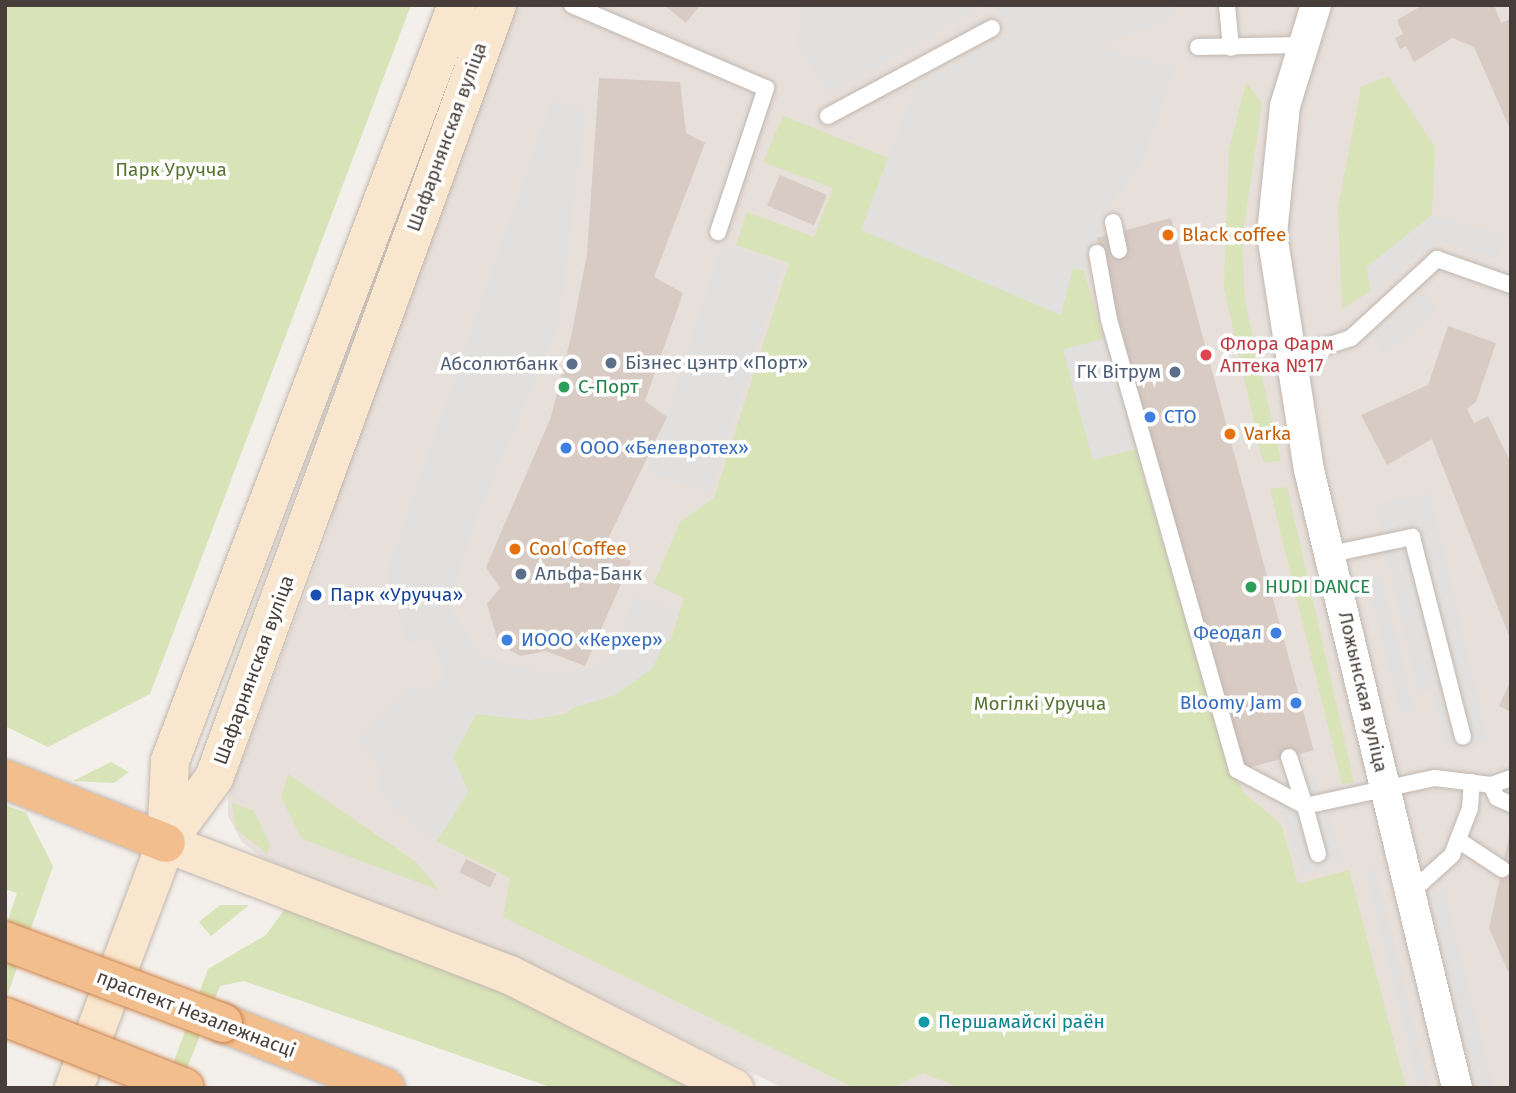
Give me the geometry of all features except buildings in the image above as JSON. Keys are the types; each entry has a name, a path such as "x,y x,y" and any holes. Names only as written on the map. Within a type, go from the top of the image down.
{"highway":[{"path":"5,779 166,843"},
{"name":"праспект Незалежнасці","path":"5,941 386,1088"},
{"path":"5,1017 186,1088"}],"main road":[{"name":"Шафарнянская вуліца","path":"166,843 170,761 457,5"},
{"name":"Шафарнянская вуліца","path":"166,843 214,778 497,5"},
{"path":"74,1088 166,843 510,975 734,1088"}],"street":[{"name":"Ложынская вуліца","path":"1316,5 1301,45 1285,106 1272,234 1289,358 1331,554 1457,1088"}],"lane":[{"path":"572,5 766,88 718,232"},
{"path":"1227,5 1231,48"},
{"path":"828,116 992,28"},
{"path":"1198,47 1301,45"},
{"path":"1112,222 1119,250"},
{"path":"1097,253 1109,320 1237,770 1305,806 1435,778 1472,782 1499,796 1511,778"},
{"path":"1289,358 1351,338 1437,258 1511,285"},
{"path":"1331,554 1412,537 1463,737"},
{"path":"1289,757 1318,854"},
{"path":"1410,893 1452,855 1472,782"},
{"path":"1458,840 1502,869"}],"shaded area":[{"path":"514,5 1511,5 1511,1088 783,1088 521,959 264,859 242,842 228,816 228,798 329,529 350,436"},
{"path":"801,5 985,5 829,93 797,44"},
{"path":"992,5 1171,5 1175,16 1098,47 1174,68 1141,166 1109,206 1084,271 1073,268 1061,315 861,230 916,84 1007,36"},
{"path":"552,99 586,110 558,327 476,519 448,605 483,658 544,672 588,671 612,654 635,595 679,612 652,669 613,696 530,720 476,714 453,757 468,792 437,841 394,811 380,787 382,767 356,741 413,684 428,690 446,676 429,636 407,644 387,572"},
{"path":"1432,215 1506,236 1497,259 1440,241 1371,291 1367,267"},
{"path":"722,245 784,265 710,492 648,472"},
{"path":"1422,291 1438,310 1385,355 1369,335"},
{"path":"1122,334 1152,444 1093,460 1063,350"},
{"path":"1430,492 1487,739 1446,749 1432,689 1418,692 1375,505"},
{"path":"1381,577 1414,710 1401,713 1367,580"},
{"path":"1315,772 1343,863 1302,875 1274,785"},
{"path":"1374,868 1429,1088 1420,1088 1365,870"},
{"path":"1444,890 1493,1088 1477,1088 1428,894"}],"green space":[{"name":"Парк Уручча","path":"5,5 411,5 150,694 48,747 5,726"},
{"path":"1388,76 1435,147 1432,215 1367,267 1371,291 1342,309 1338,207 1361,87"},
{"path":"1246,82 1262,104 1242,239 1245,302 1281,461 1263,462 1224,288 1229,149"},
{"name":"Могілкі Уручча","path":"783,116 888,158 862,230 1061,314 1073,268 1084,271 1103,339 1063,350 1093,460 1135,449 1224,752 1244,793 1281,824 1298,884 1349,870 1406,1088 961,1088 923,1073 891,1088 855,1088 503,917 510,878 437,841 468,792 453,757 476,714 530,720 565,714 671,639 684,598 654,584 680,522 714,498 789,263 736,245 747,212 814,237 833,188 763,162"},
{"path":"1287,487 1354,782 1342,784 1270,489"},
{"path":"111,762 129,772 114,783 73,781"},
{"path":"288,774 416,862 439,890 302,839 281,797"},
{"path":"232,803 254,811 270,845 267,854 236,829"},
{"path":"5,805 26,813 53,866 5,1002 5,929 17,893 5,889"},
{"path":"220,905 249,905 211,936 199,922"},
{"path":"285,909 500,991 689,1088 553,1088 244,981 220,986 179,1088 164,1088 208,969 266,935"}],"place":[{"name":"Black coffee","path":"1168,235"},
{"name":"Флора Фарм Аптека №17","path":"1206,355"},
{"name":"Бізнес цэнтр «Порт»","path":"611,363"},
{"name":"Абсолютбанк","path":"572,364"},
{"name":"ГК Вітрум","path":"1175,372"},
{"name":"С-Порт","path":"564,387"},
{"name":"СТО","path":"1150,417"},
{"name":"Varka","path":"1230,434"},
{"name":"ООО «Белевротех»","path":"566,448"},
{"name":"Cool Coffee","path":"515,549"},
{"name":"Альфа-Банк","path":"521,574"},
{"name":"HUDI DANCE","path":"1251,587"},
{"name":"Парк «Уручча»","path":"316,595"},
{"name":"Феодал","path":"1276,633"},
{"name":"ИООО «Керхер»","path":"507,640"},
{"name":"Bloomy Jam","path":"1296,703"},
{"name":"Першамайскі раён","path":"924,1022"}]}
